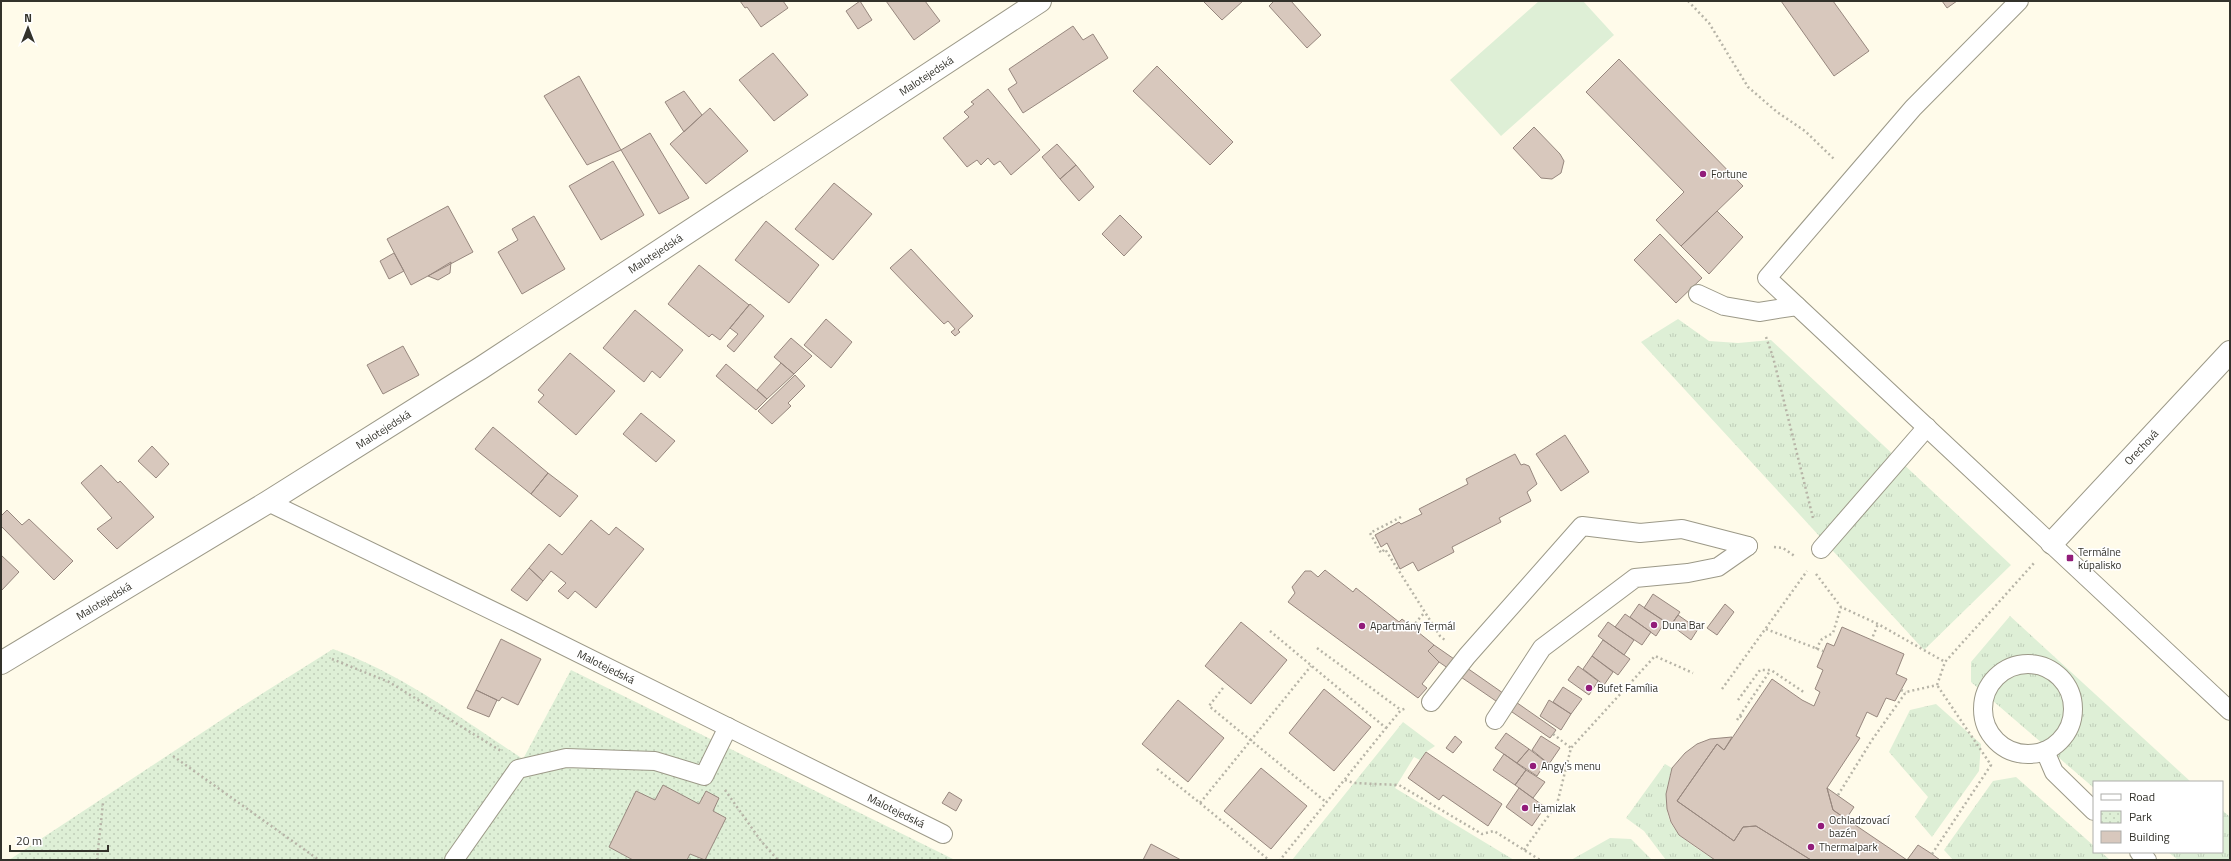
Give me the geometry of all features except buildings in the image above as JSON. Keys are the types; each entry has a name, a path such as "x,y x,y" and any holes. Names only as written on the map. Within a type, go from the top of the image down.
{"street":[{"name":"Malotejedská","path":"1,663 268,502 481,368 1040,1"},
{"name":"Orechová","path":"2052,543 2230,352"}],"lane":[{"path":"2019,1 1913,108 1766,278 1798,306 2052,543 2230,711"},
{"path":"1698,294 1724,306 1759,312 1798,306"},
{"path":"1821,549 1927,427"},
{"name":"Malotejedská","path":"268,502 943,834"},
{"path":"1431,702 1467,656 1582,526 1640,533 1682,529 1748,546"},
{"path":"1495,720 1542,648 1635,578 1688,573 1718,567 1748,546"},
{"path":"2030,664 2043,667 2055,673 2064,682 2071,694 2073,707 2072,721 2066,734 2057,744 2045,751 2032,755 2019,754 2006,749 1995,740 1988,730 1983,710 1987,691 1994,680 2004,671 2016,666 2030,664"},
{"path":"454,860 518,769 566,758 640,760 655,761 704,776 728,727"},
{"path":"2045,751 2054,772 2093,810"}],"path":[{"path":"1688,1 1709,23 1748,87 1777,112 1805,130 1839,163"},
{"path":"1722,689 1811,566 1821,549 1773,357 1760,321 1759,312"},
{"path":"1389,547 1381,553 1370,533 1401,517"},
{"path":"1937,685 1945,662 2052,543"},
{"path":"1748,546 1783,548 1811,566 1841,607 1878,624 1945,662"},
{"path":"1385,549 1440,636 1467,656"},
{"path":"1816,649 1822,639 1833,633 1841,607"},
{"path":"1412,627 1425,612"},
{"path":"1871,641 1878,624"},
{"path":"1766,629 1823,652"},
{"path":"1270,631 1386,728 1280,860"},
{"path":"1317,648 1401,710"},
{"path":"1524,850 1557,804 1571,748 1655,656 1693,673"},
{"path":"332,658 390,682 501,751 518,769"},
{"path":"1200,803 1311,666"},
{"path":"1738,700 1760,670 1770,670 1805,693"},
{"path":"1737,720 1770,670"},
{"path":"1901,690 1906,692 1937,685"},
{"path":"1932,854 1991,765 1937,685"},
{"path":"1223,688 1209,706 1326,802"},
{"path":"1838,795 1872,740 1906,692"},
{"path":"1740,716 1744,719"},
{"path":"1553,734 1571,748"},
{"path":"173,756 319,860"},
{"path":"1157,769 1269,860"},
{"path":"704,776 721,784 761,841 778,860"},
{"path":"1345,780 1354,783 1399,785 1482,834 1494,830 1540,860"},
{"path":"97,860 104,803"}],"green space":[{"path":"1539,1 1583,1 1614,35 1501,136 1450,80"},
{"path":"1678,319 1709,341 1738,343 1771,340 2011,565 1924,650 1641,342"},
{"path":"2010,616 2190,781 2093,781 2093,787 1971,682 1971,662"},
{"path":"333,649 358,659 407,684 431,698 523,759 571,670 955,860 9,860 241,707"},
{"path":"1936,704 1981,744 1979,771 1932,837 1915,817 1928,797 1889,752 1910,710"},
{"path":"1403,722 1435,746 1426,752 1420,760 1414,757 1395,788 1514,860 1292,860"},
{"path":"1665,764 1672,768 1666,801 1671,824 1687,841 1715,860 1666,860 1644,831 1626,818"},
{"path":"2016,777 2093,845 2093,853 2102,853 2110,860 1953,860 1944,850 1993,781"},
{"path":"2223,811 2230,817 2230,860 2178,860 2169,853 2223,853"},
{"path":"1610,838 1631,839 1652,860 1571,860"}],"place":[{"name":"Fortune","path":"1703,174"},
{"name":"Termálne kúpalisko","path":"2070,558"},
{"name":"Duna Bar","path":"1654,625"},
{"name":"Apartmány Termál","path":"1362,626"},
{"name":"Bufet Família","path":"1589,688"},
{"name":"Angy's menu","path":"1533,766"},
{"name":"Hamizlak","path":"1525,808"},
{"name":"Ochladzovací bazén","path":"1821,826"},
{"name":"Thermalpark","path":"1811,847"}]}
